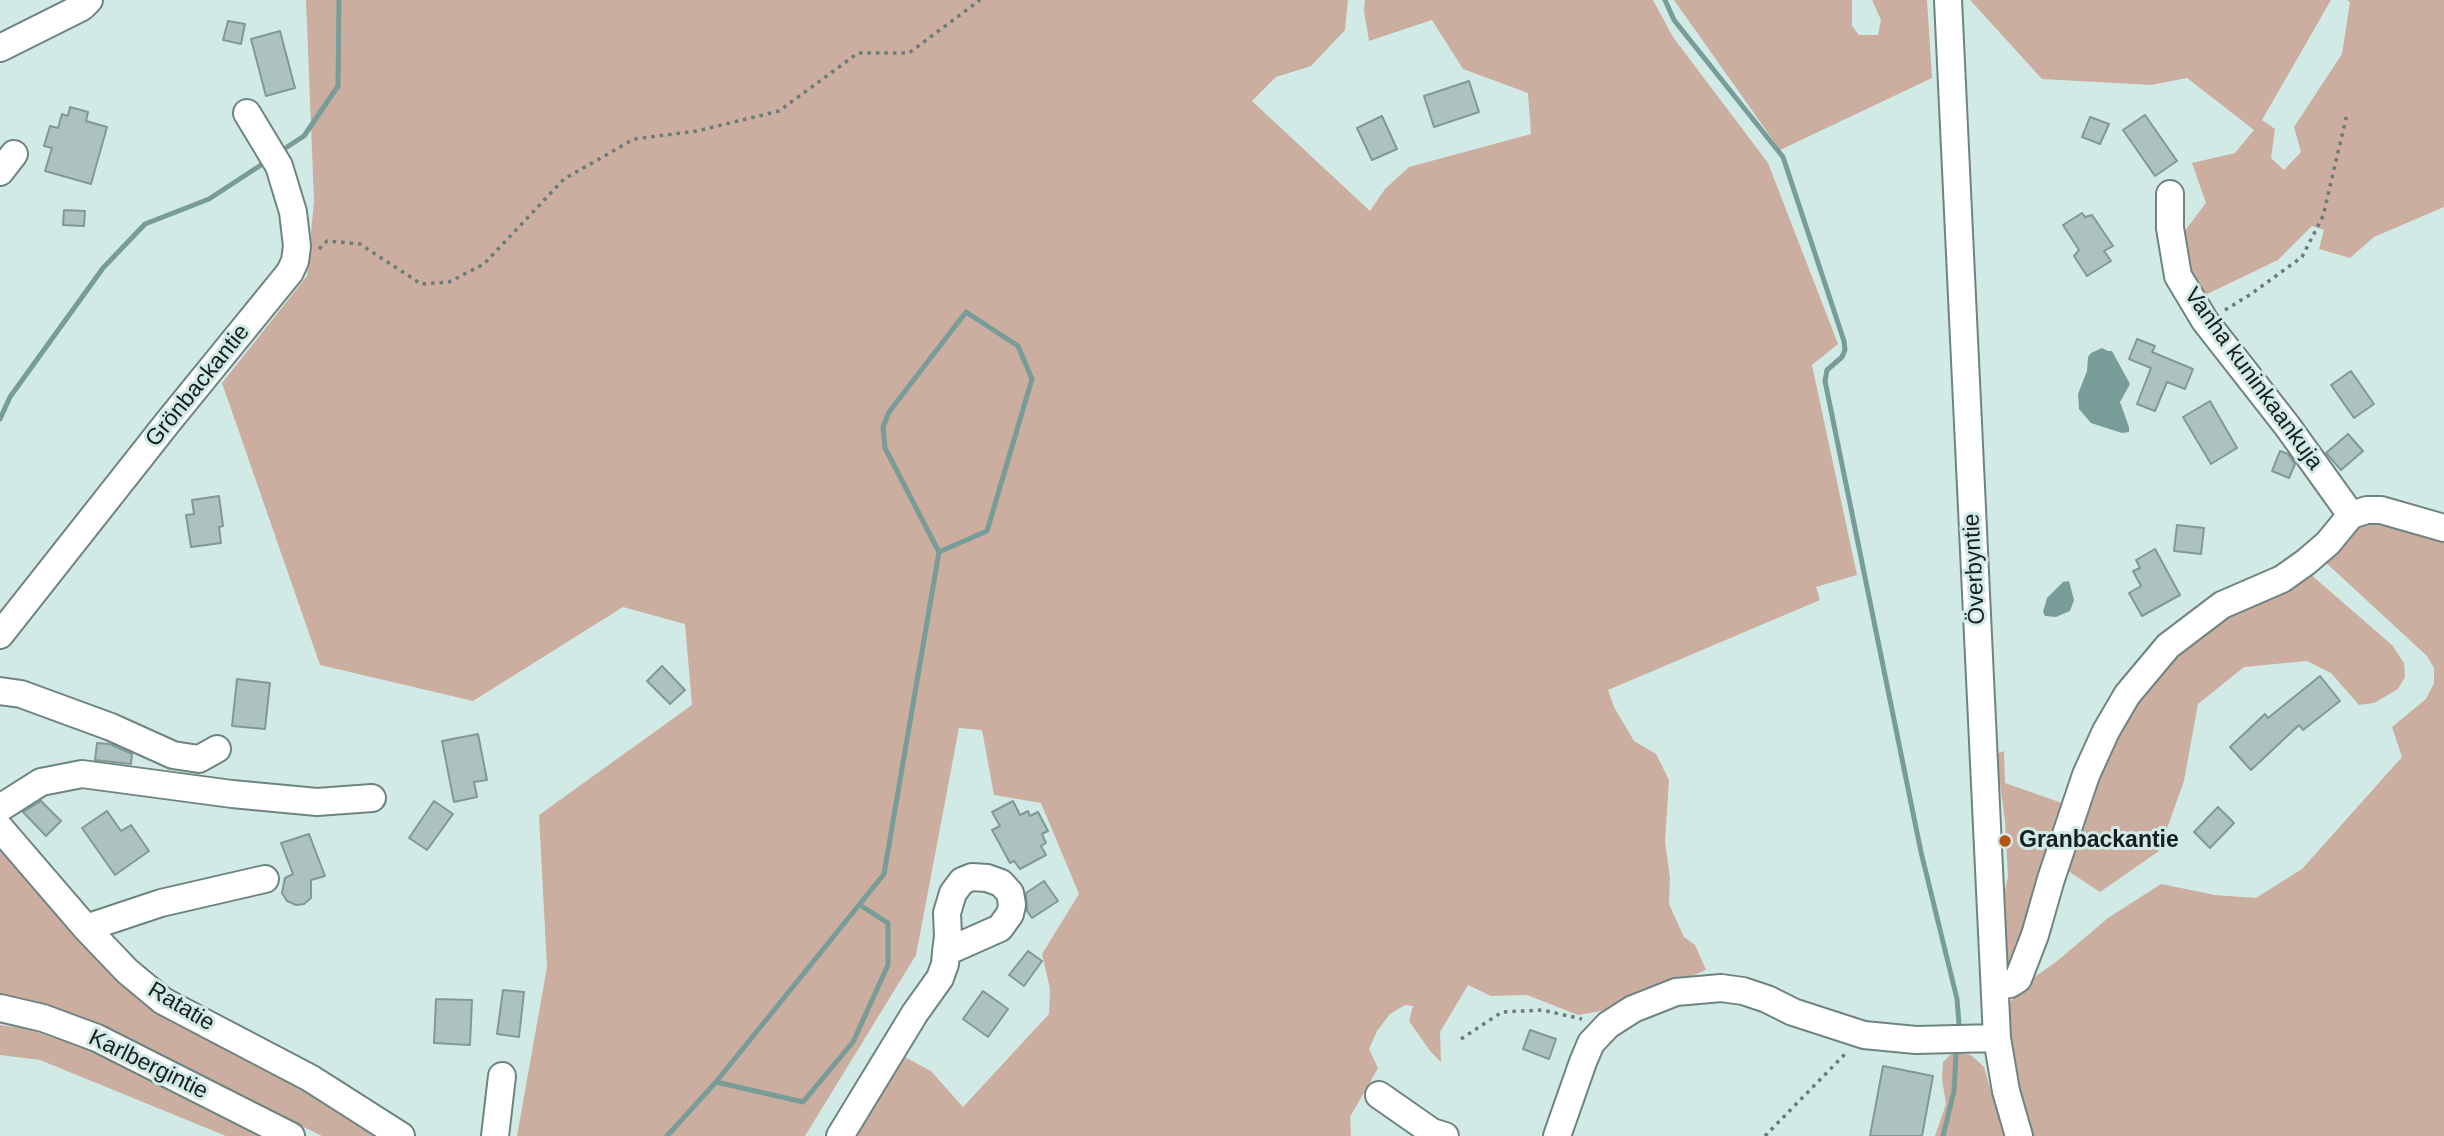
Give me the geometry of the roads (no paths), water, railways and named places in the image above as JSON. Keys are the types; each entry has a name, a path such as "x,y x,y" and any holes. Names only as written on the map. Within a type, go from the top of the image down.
{"street":[{"path":"0,48 82,7 89,0"},
{"name":"Överbyntie","path":"1948,0 1997,1038 2006,1091 2018,1136"},
{"name":"Grönbackantie","path":"0,635 290,272 297,246 293,212 279,166 247,113"},
{"name":"Vanha kuninkaankuja","path":"2170,194 2170,228 2178,275 2205,321 2288,427 2351,515"},
{"path":"1995,986 2010,984 2018,979 2087,775 2106,731 2127,695 2168,646 2222,605 2282,579 2306,562 2328,543 2351,515 2367,510 2381,510 2444,528"},
{"path":"0,691 21,694 111,727 173,755 199,759 217,749"},
{"path":"0,808 41,782 82,774 232,794 317,802 372,798"},
{"name":"Ratatie","path":"0,828 86,928 127,971 163,1001 310,1078 401,1136"},
{"path":"86,928 161,903 265,879"},
{"path":"840,1136 915,1013 940,978 946,952"},
{"path":"1557,1136 1591,1043 1608,1025 1633,1009 1676,992 1721,988 1742,991 1767,999 1793,1012 1864,1035 1916,1040 1997,1038"},
{"name":"Karlbergintie","path":"0,1008 43,1018 97,1038 291,1136"},
{"path":"495,1136 502,1076"},
{"path":"1379,1095 1432,1132 1445,1136"}],"water":[{"path":"2102,348 2112,351 2130,384 2120,402 2129,432 2122,433 2091,423 2079,409 2078,394 2087,371 2088,357"},
{"path":"2069,581 2074,600 2070,611 2056,617 2045,616 2043,612 2047,598 2063,582"}],"waterway":[{"path":"287,147 304,136 338,86 339,0"},
{"path":"1665,0 1674,20 1783,157 1844,341 1845,350 1842,357 1827,370 1825,381 1921,852 1957,999 1959,1024"},
{"path":"0,419 10,397 103,268 145,224 209,199 261,165"},
{"path":"667,1136 716,1082 884,874 939,552 885,448 883,427 889,412 966,312 1018,346 1032,379 987,531 939,552"},
{"path":"716,1082 803,1102 853,1042 888,965 888,923 860,905"},
{"path":"1943,1136 1954,1091 1956,1055"}],"place":[{"name":"Granbackantie","path":"2005,841"}]}
